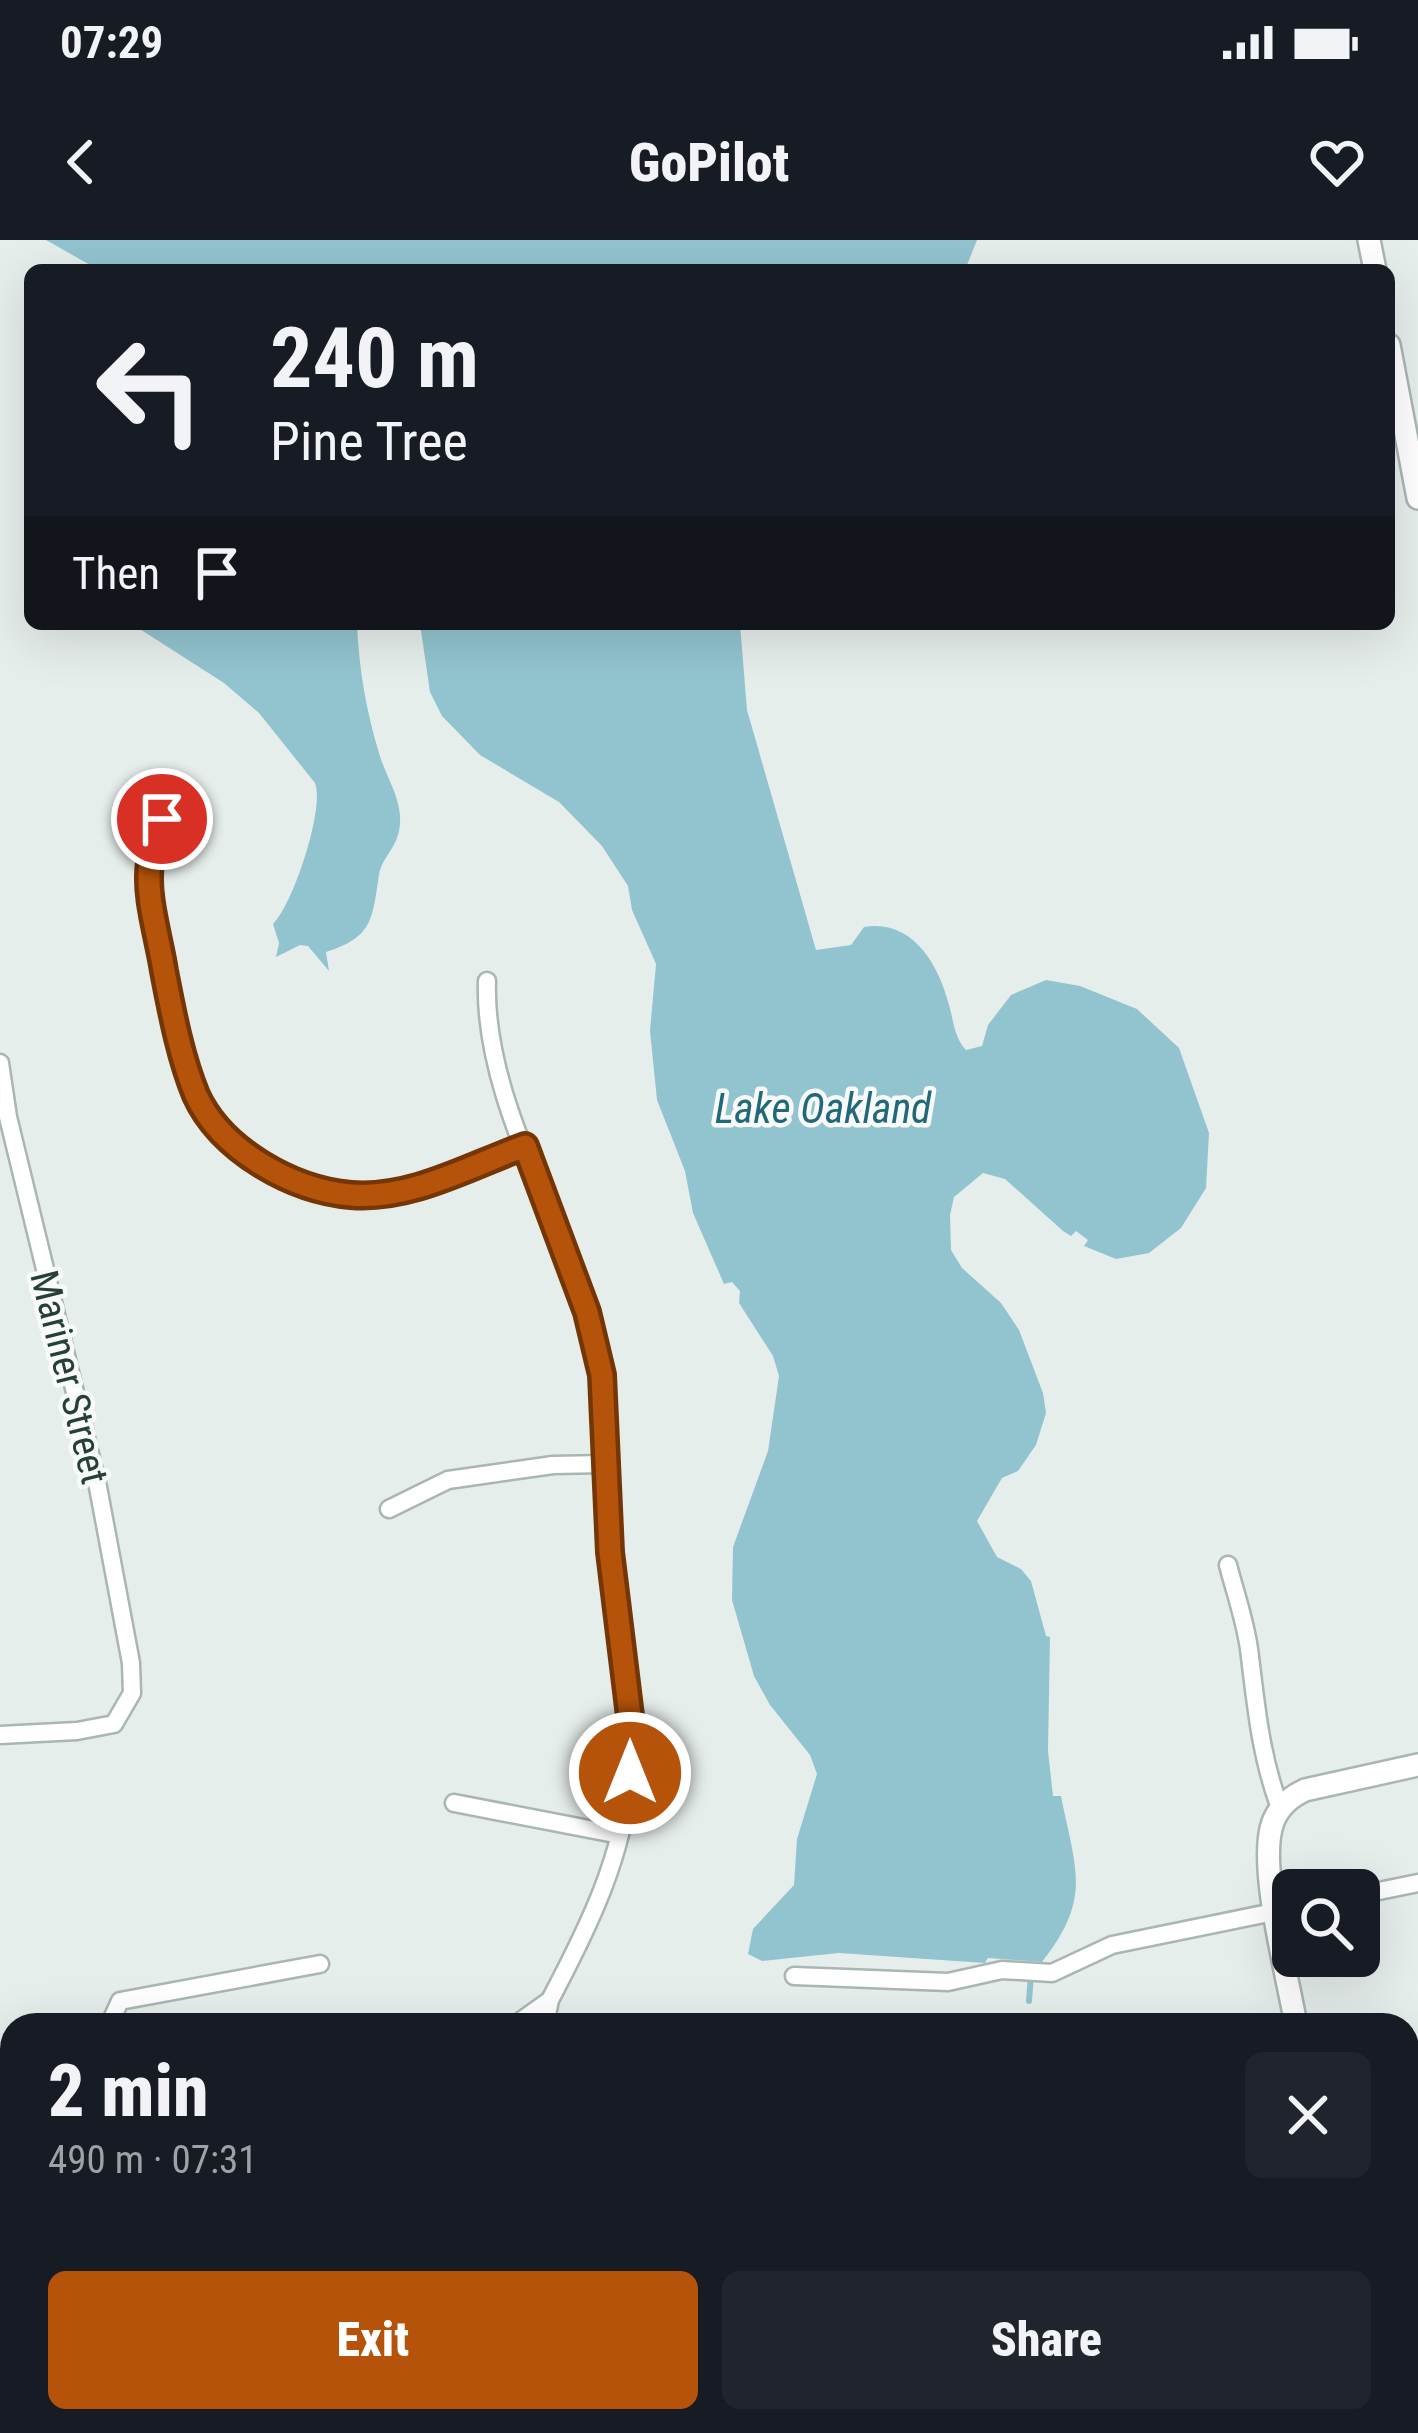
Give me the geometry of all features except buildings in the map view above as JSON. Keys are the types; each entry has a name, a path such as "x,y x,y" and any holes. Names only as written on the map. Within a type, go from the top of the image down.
{"street":[{"path":"1395,377 1418,498"},
{"path":"162,819 149,866 170,1003 198,1098 219,1128 263,1166 295,1181 352,1196 415,1187 525,1146"},
{"path":"488,981 486,1007 493,1049 587,1312 602,1375 610,1552 630,1716 630,1773 620,1835 599,1900 547,2013"},
{"name":"Mariner Street","path":"0,1064 8,1117 98,1487 132,1693 114,1724 0,1735"},
{"path":"389,1509 448,1480 605,1464"},
{"path":"1228,1565 1249,1643 1254,1706 1267,1773 1280,1808"},
{"path":"1273,1869 1268,1853 1272,1825 1280,1808 1305,1790 1418,1765"},
{"path":"454,1803 620,1835"},
{"path":"1380,1890 1418,1882"},
{"path":"794,1976 948,1982 1003,1970 1052,1972 1112,1945 1272,1913"},
{"path":"114,2013 120,2001 320,1964"},
{"path":"1291,1977 1295,2013"},
{"path":"532,2013 550,2000"}],"water":[{"path":"46,240 977,240 967,264 88,264"},
{"path":"141,630 357,630 367,705 397,799 400,826 381,868 367,925 353,940 326,952 329,971 308,946 276,957 279,943 273,924 305,856 315,813 315,783 259,713 224,683"},
{"name":"Lake Oakland","path":"421,630 740,630 747,710 816,950 851,945 864,927 881,926 909,937 938,974 966,1050 982,1046 988,1025 1011,995 1046,980 1080,986 1137,1009 1179,1048 1209,1133 1206,1188 1181,1228 1149,1253 1116,1259 1084,1246 1088,1240 1076,1231 1071,1236 1063,1231 1005,1179 983,1173 954,1197 950,1215 951,1250 962,1268 1001,1303 1019,1330 1046,1413 1036,1445 1018,1471 1002,1478 977,1521 997,1557 1021,1569 1031,1581 1050,1637 1048,1751 1053,1796 1061,1796 1076,1883 1068,1920 1042,1962 839,1953 762,1961 748,1954 753,1929 794,1885 797,1839 817,1774 810,1755 770,1705 754,1676 732,1600 733,1547 768,1451 779,1376 773,1356 739,1303 740,1291 732,1282 724,1284 693,1213 685,1171 657,1100 650,1031 656,964 632,910 628,886 602,846 559,802 480,755 442,716 430,692"}],"waterway":[{"path":"1029,2001 1031,1974"}],"route":[{"path":"162,819 149,866 170,1003 198,1098 219,1128 263,1166 295,1181 352,1196 415,1187 525,1146 587,1312 602,1375 610,1552 630,1716 630,1773"}]}
